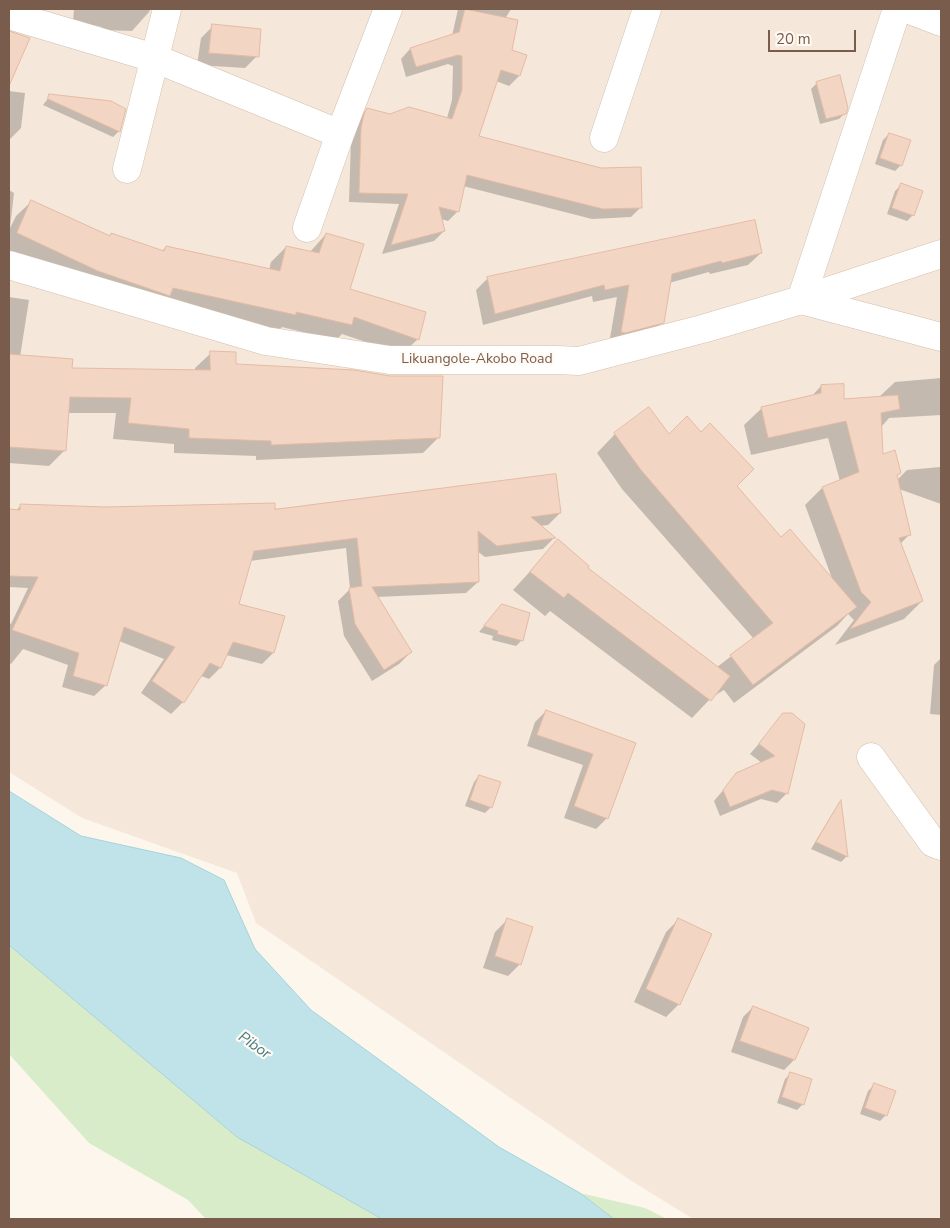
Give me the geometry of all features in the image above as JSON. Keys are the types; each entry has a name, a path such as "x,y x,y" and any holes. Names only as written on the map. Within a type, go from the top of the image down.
{"street":[{"path":"127,169 167,9"},
{"path":"307,228 340,134 388,9"},
{"path":"604,138 647,9"},
{"path":"897,9 801,300 941,337"},
{"path":"907,9 941,22"},
{"path":"9,15 154,58 340,134"},
{"name":"Likuangole-Akobo Road","path":"9,265 266,341 390,360 579,361 706,328 801,300 941,254"},
{"path":"871,757 932,843 941,846"}],"shaded area":[{"path":"9,9 941,9 941,1219 693,1219 630,1180 256,923 237,873 82,818 9,772"}],"green space":[{"path":"9,945 237,1137 382,1219 206,1219 188,1200 89,1143 9,1054"},
{"path":"580,1193 645,1208 667,1219 614,1219"}],"water":[{"name":"Pibor","path":"9,791 81,836 181,858 224,880 255,949 311,1010 499,1147 580,1193 614,1219 382,1219 237,1137 9,945"}],"building":[{"path":"465,9 518,20 512,50 527,55 520,76 501,70 479,136 601,168 641,167 642,208 603,209 467,175 459,212 439,207 445,231 391,245 408,194 359,193 361,128 364,114 367,108 390,114 409,107 452,119 462,90 462,56 458,55 416,67 410,48 459,32"},
{"path":"212,24 261,29 259,57 209,53"},
{"path":"9,31 30,38 9,86"},
{"path":"840,75 848,108 846,114 826,119 816,82"},
{"path":"49,94 111,101 126,109 120,132 48,99"},
{"path":"889,133 911,140 902,166 880,158"},
{"path":"901,183 923,191 914,216 892,208"},
{"path":"31,200 110,236 111,233 164,251 166,246 280,271 286,246 319,253 326,233 364,244 350,289 426,312 419,340 354,317 352,325 296,312 296,315 173,288 170,296 98,271 17,233"},
{"path":"755,220 762,253 722,263 721,261 672,274 664,323 625,333 621,332 629,285 605,290 604,285 495,314 487,277"},
{"path":"210,351 236,352 236,364 354,370 390,376 443,376 440,438 271,445 271,441 189,438 189,429 128,423 131,398 70,397 66,451 9,447 9,354 73,359 72,368 210,370"},
{"path":"844,384 844,399 898,395 900,409 881,413 883,454 895,450 901,473 897,475 911,535 899,538 923,601 850,629 871,602 861,592 822,487 859,472 846,421 768,438 761,407 821,393 821,385"},
{"path":"649,407 669,434 687,416 701,432 710,423 754,469 737,486 781,537 790,529 857,607 753,685 730,655 773,623 641,470 614,433"},
{"path":"556,474 561,513 531,517 556,538 497,546 478,531 479,582 372,587 412,652 384,670 355,624 349,588 362,586 357,538 254,551 239,604 285,616 274,653 233,642 221,668 210,663 184,703 152,681 175,647 124,627 107,686 73,676 79,653 12,630 38,577 9,576 9,509 20,510 20,504 105,507 275,503 275,509"},
{"path":"558,539 589,566 588,568 730,676 711,701 568,593 564,598 530,572"},
{"path":"502,604 530,613 523,641 497,634 498,631 484,626"},
{"path":"546,710 636,743 608,819 574,806 593,754 537,735"},
{"path":"783,713 792,713 805,724 788,794 772,790 730,807 723,790 736,773 775,756 759,744"},
{"path":"479,775 501,782 492,808 470,800"},
{"path":"841,800 848,857 816,842"},
{"path":"507,918 533,927 521,965 495,956"},
{"path":"678,918 712,934 680,1005 646,989"},
{"path":"753,1006 809,1028 795,1060 740,1041"},
{"path":"790,1072 812,1079 804,1105 782,1097"},
{"path":"874,1083 896,1091 887,1116 865,1108"}]}
